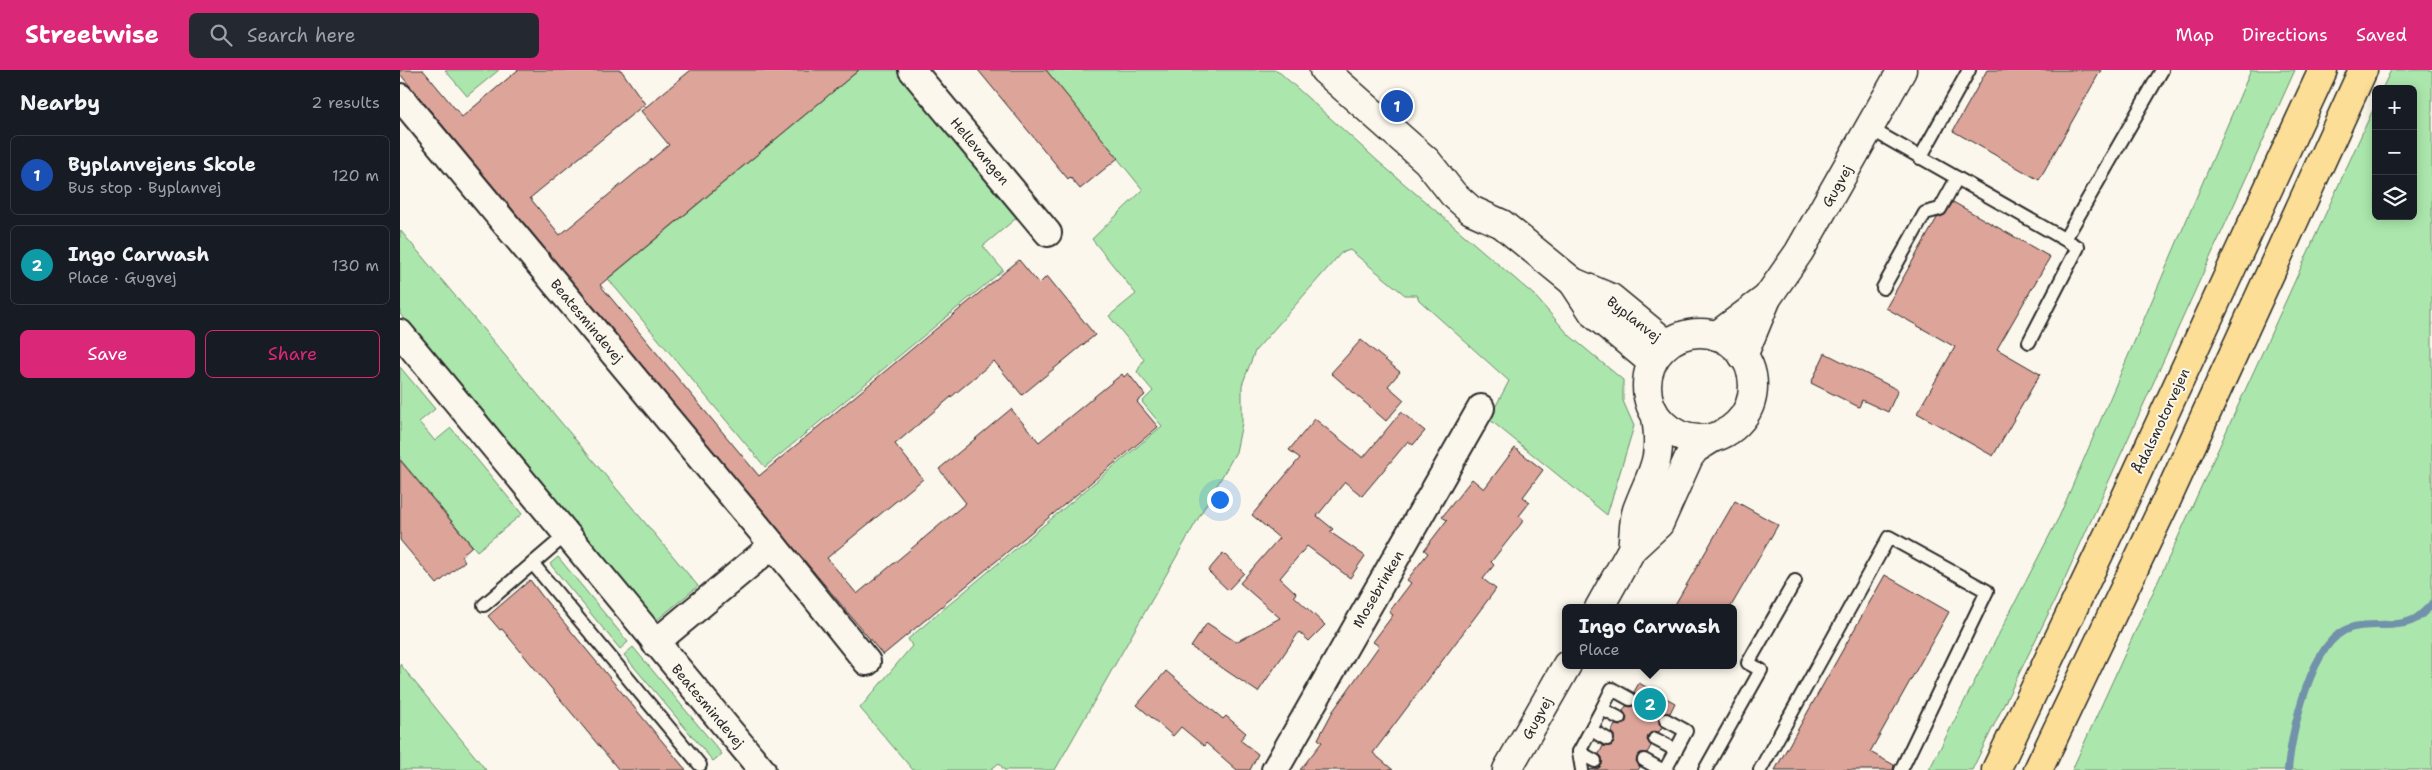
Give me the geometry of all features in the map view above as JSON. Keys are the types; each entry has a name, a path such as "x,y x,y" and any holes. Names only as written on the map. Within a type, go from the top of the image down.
{"highway":[{"name":"Ådalsmotorvejen","path":"1996,770 2118,514 2323,70"},
{"path":"2038,770 2168,497 2363,70"}],"street":[{"name":"Hellevangen","path":"912,70 1048,232"},
{"name":"Byplanvej","path":"1324,70 1427,162 1453,194 1471,210 1502,224 1573,282 1594,314 1659,353"},
{"name":"Gugvej","path":"1743,356 1767,298 1799,252 1902,70"},
{"name":"Beatesmindevej","path":"400,97 773,545 867,662"},
{"name":"Gugvej","path":"1716,336 1767,298"},
{"name":"Beatesmindevej","path":"400,333 762,770"},
{"path":"1601,604 1632,548 1659,524 1695,449 1711,439 1725,434 1737,425 1749,406 1753,384 1750,369 1734,345 1716,336 1705,333 1687,335 1659,353 1646,389 1656,418 1660,441 1659,454 1656,467 1636,512 1632,548"},
{"name":"Mosebrinken","path":"1274,770 1481,408"},
{"path":"1656,418 1671,431 1683,437 1696,440 1711,439"},
{"path":"655,643 773,545"},
{"name":"Gugvej","path":"1507,770 1564,669"}],"lane":[{"path":"1920,158 1969,70"},
{"path":"2065,239 2162,70"},
{"path":"1870,128 2078,247 2029,342"},
{"path":"1883,288 1925,213 1940,210 1957,178"},
{"path":"484,604 567,534"},
{"path":"1760,770 1889,537 1987,591 1901,770"},
{"path":"533,564 700,765"},
{"path":"1705,770 1761,670 1748,662 1795,580"},
{"path":"1582,770 1579,752 1612,689 1630,699"},
{"path":"1602,709 1619,718"},
{"path":"1644,760 1663,770 1676,750 1686,731 1666,720"},
{"path":"1591,730 1607,739"},
{"path":"1655,739 1676,750"},
{"path":"1579,752 1595,761"}],"green space":[{"path":"445,70 499,70 467,96"},
{"path":"859,70 899,70 1020,215 983,246 1003,270 765,467 608,279"},
{"path":"1046,70 1277,70 1380,163 1534,295 1569,335 1623,380 1623,401 1634,426 1607,515 1489,419 1509,381 1419,300 1417,295 1405,295 1350,250 1341,253 1255,351 1242,385 1242,423 1236,452 1055,770 1004,770 999,763 990,770 913,770 860,708 912,646 908,639 1162,426 1142,402 1153,391 1137,372 1144,359 1109,316 1136,294 1092,239 1143,190"},
{"path":"2251,70 2295,70 2055,600 1972,770 1929,770 2059,517"},
{"path":"2391,70 2432,70 2432,770 2072,770 2372,112 2372,220 2417,220 2417,85 2384,85"},
{"path":"400,230 698,586 656,621 400,314"},
{"path":"400,367 435,409 419,422 435,441 451,428 522,514 477,551 400,459"},
{"path":"558,557 628,642 620,649 550,564"},
{"path":"633,647 722,754 713,761 624,655"},
{"path":"400,664 486,770 400,770"}],"building":[{"path":"400,70 423,70 462,117 518,70 621,70 645,104 530,198 560,235 669,145 641,111 691,70 859,70 600,285 759,476 1019,260 1039,284 1047,276 1095,335 1022,395 994,361 895,444 923,479 827,558 857,594 966,503 939,469 1011,409 1039,442 1122,374 1124,377 1128,373 1145,395 1137,402 1158,427 883,655 400,74"},
{"path":"978,70 1046,70 1118,158 1080,189 1070,177 1068,179"},
{"path":"1987,70 2101,70 2039,180 1953,131"},
{"path":"1953,202 2050,257 1997,349 2040,374 1993,456 1917,413 1955,347 1886,308 1937,218 1945,215"},
{"path":"1361,340 1400,372 1388,386 1404,400 1386,421 1331,373"},
{"path":"1825,353 1898,390 1888,412 1862,400 1859,407 1811,383"},
{"path":"1401,412 1425,431 1413,445 1408,441 1362,496 1345,482 1317,516 1333,529 1330,532 1365,556 1350,578 1307,546 1280,578 1296,593 1294,596 1325,625 1309,641 1299,632 1258,692 1191,647 1207,623 1236,642 1280,618 1240,583 1279,538 1252,515 1300,458 1289,450 1315,419 1363,458"},
{"path":"1515,448 1543,470 1523,497 1530,502 1519,516 1524,520 1491,562 1494,565 1483,579 1496,589 1373,753 1393,770 1300,770 1322,742 1318,739 1333,711 1379,646 1373,642 1393,615 1389,612 1411,583 1407,580 1428,553 1424,550 1447,520 1442,517 1472,479 1484,489"},
{"path":"400,460 472,546 461,556 465,561 437,584 400,540"},
{"path":"1735,501 1778,525 1732,604 1675,604"},
{"path":"1223,553 1244,573 1228,590 1208,571"},
{"path":"1885,575 1949,612 1870,752 1894,765 1893,770 1775,770"},
{"path":"530,580 686,770 619,770 502,629 500,630 488,616"},
{"path":"1166,671 1223,719 1226,716 1246,733 1240,740 1258,754 1250,770 1237,770 1206,743 1204,746 1181,727 1173,736 1137,705"},
{"path":"1639,683 1675,703 1670,713 1662,713 1659,717 1659,724 1662,727 1659,732 1654,731 1648,735 1647,740 1651,746 1647,753 1640,753 1637,757 1636,761 1640,767 1638,770 1590,770 1599,768 1602,765 1602,757 1599,754 1603,746 1611,746 1614,743 1614,735 1611,732 1615,725 1620,726 1626,722 1627,717 1623,711 1626,706 1631,707 1637,703 1638,698 1634,692"}],"waterway":[{"path":"2288,770 2293,734 2305,690 2324,650 2336,636 2358,626 2392,625 2408,622 2415,619 2432,604"}],"place":[{"name":"Byplanvejens Skole","path":"1397,106"},
{"name":"Ingo Carwash","path":"1650,704"}]}
